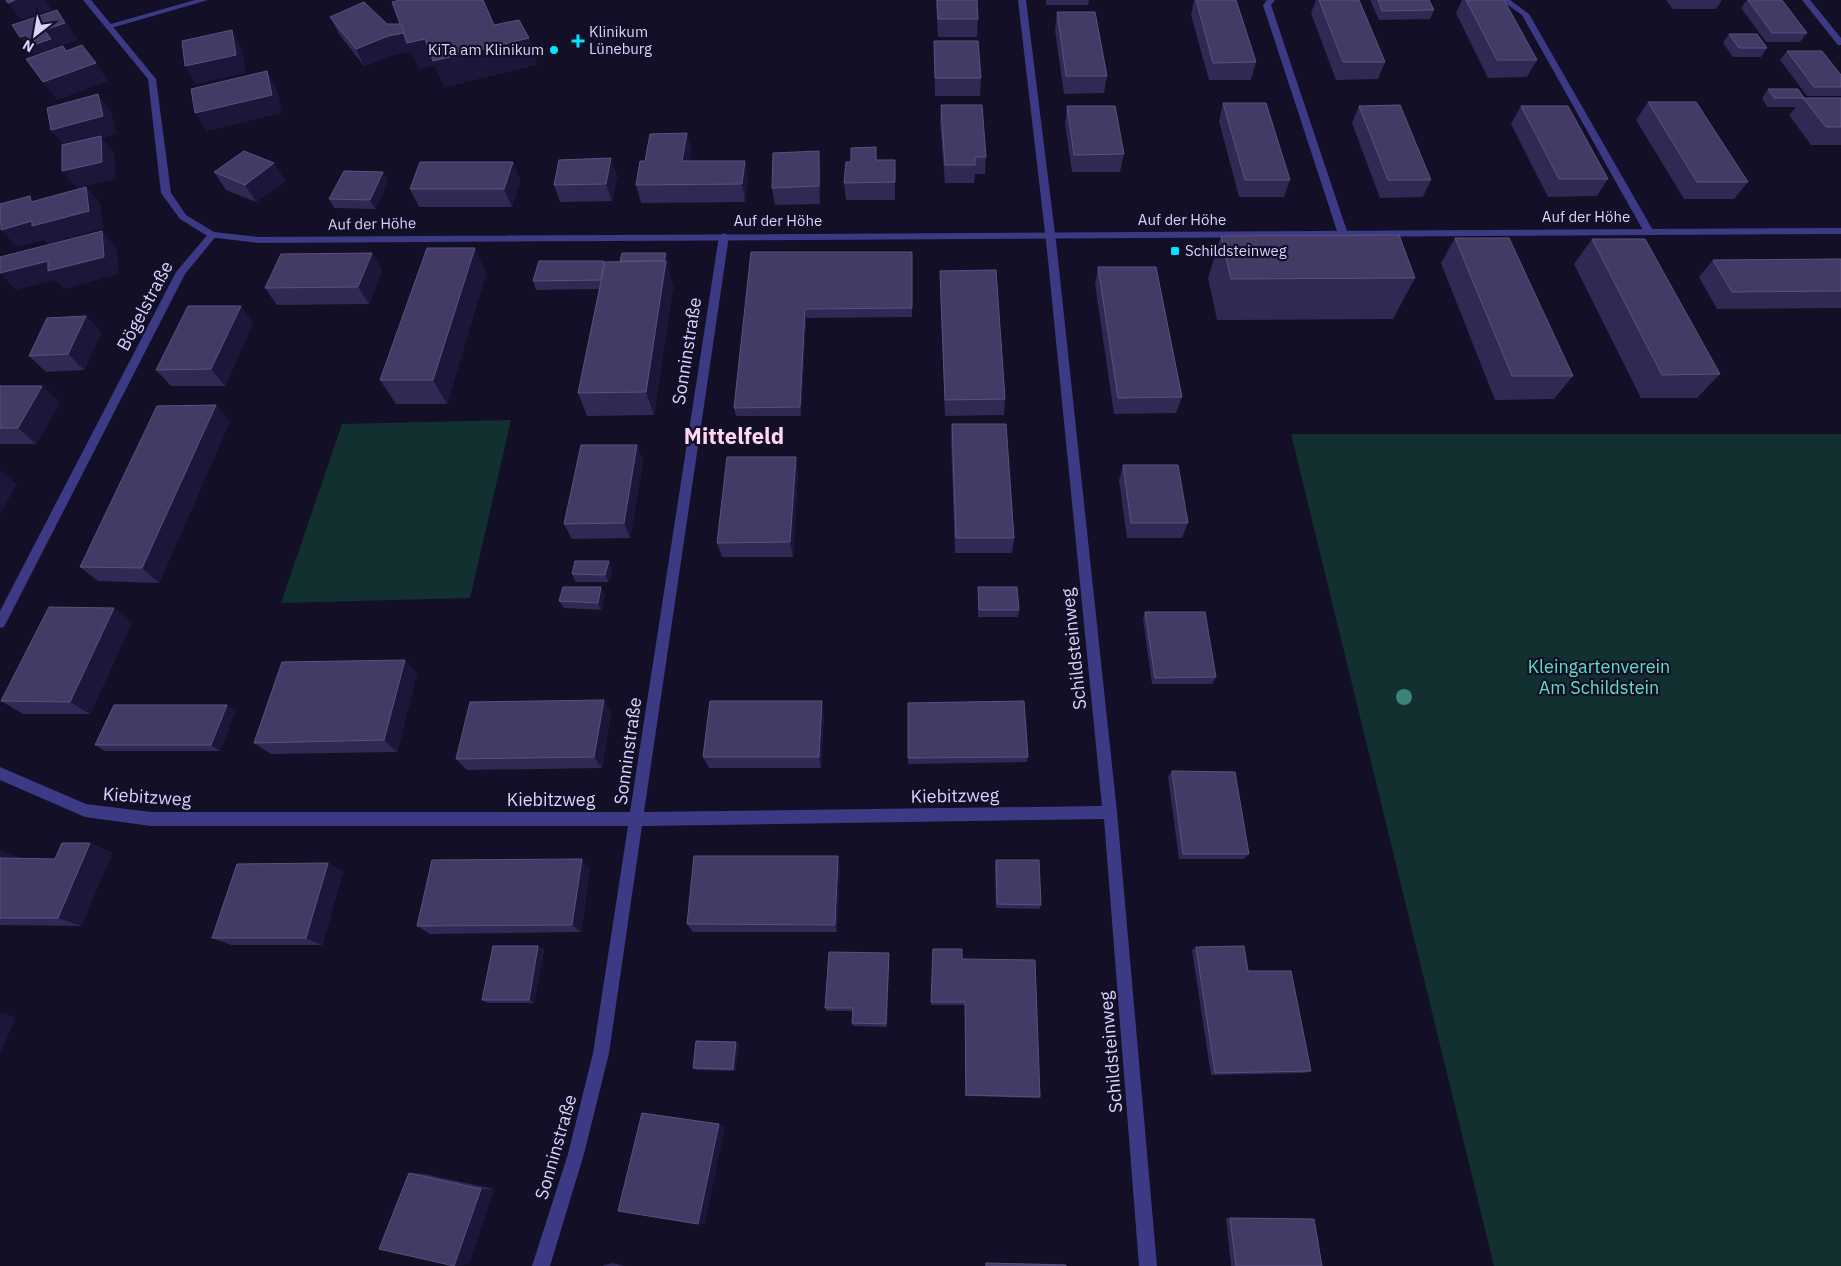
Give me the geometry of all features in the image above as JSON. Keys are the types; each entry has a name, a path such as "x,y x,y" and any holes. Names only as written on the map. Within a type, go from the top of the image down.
{"street":[{"path":"87,0 152,79 166,193 183,217 212,235"},
{"path":"108,26 204,0"},
{"name":"Schildsteinweg","path":"1022,0 1050,236 1110,812 1148,1266"},
{"path":"1271,0 1267,5 1343,234"},
{"name":"Auf der Höhe","path":"1505,0 1525,14 1649,232"},
{"path":"1806,0 1841,44"},
{"name":"Auf der Höhe","path":"212,235 259,240 1841,231"},
{"name":"Bögelstraße","path":"0,623 181,272 212,235"},
{"name":"Sonninstraße","path":"541,1266 576,1154 601,1053 638,819 670,587 724,236"},
{"name":"Kiebitzweg","path":"0,773 85,810 151,819 638,819 1110,812"}],"green space":[{"path":"511,420 470,598 281,603 342,424"},
{"name":"Kleingartenverein Am Schildstein","path":"1291,434 1841,434 1841,1266 1494,1266"}],"building":[{"path":"400,0 483,0 494,25 519,20 529,38 433,61 425,39 407,43 392,2"},
{"path":"937,0 977,0 978,19 938,19"},
{"path":"1196,0 1236,0 1256,62 1213,63"},
{"path":"1319,0 1359,0 1385,62 1343,62"},
{"path":"1378,0 1429,0 1434,10 1382,11"},
{"path":"1466,0 1504,0 1537,60 1497,60"},
{"path":"1748,0 1782,0 1807,33 1772,33"},
{"path":"364,2 387,24 401,24 404,33 388,36 356,49 330,17"},
{"path":"57,10 65,23 44,30 51,39 33,45 26,35 20,37 12,25"},
{"path":"1057,12 1095,12 1107,76 1066,76"},
{"path":"232,30 236,55 185,66 182,41"},
{"path":"1729,34 1757,34 1767,48 1739,48"},
{"path":"934,41 978,41 981,78 935,78"},
{"path":"82,45 96,63 43,82 26,59 63,46 66,51"},
{"path":"1787,51 1822,51 1841,75 1841,87 1814,87"},
{"path":"267,71 272,95 195,113 191,89"},
{"path":"1768,89 1798,89 1804,98 1774,98"},
{"path":"98,94 103,116 51,130 47,108"},
{"path":"1803,98 1841,98 1841,127 1826,127"},
{"path":"1648,102 1696,102 1748,182 1697,182"},
{"path":"1223,103 1266,103 1290,180 1245,180"},
{"path":"941,105 982,105 986,157 975,157 975,165 945,165"},
{"path":"1400,105 1431,180 1388,180 1359,106"},
{"path":"1067,106 1115,106 1124,154 1074,155"},
{"path":"1521,106 1568,106 1608,179 1559,179"},
{"path":"687,133 682,161 745,161 742,184 636,185 640,161 645,161 650,134"},
{"path":"101,136 102,162 62,171 62,145"},
{"path":"876,147 876,160 895,160 895,182 844,183 846,162 851,162 851,148"},
{"path":"244,151 274,163 245,185 214,172"},
{"path":"819,151 819,186 772,188 773,153"},
{"path":"611,158 606,184 554,185 559,160"},
{"path":"420,162 513,162 504,189 410,189"},
{"path":"344,171 383,172 370,200 329,199"},
{"path":"86,187 89,211 32,226 32,221 1,230 0,204 30,196 31,202"},
{"path":"102,231 104,257 48,271 48,261 0,273 0,257"},
{"path":"1399,235 1415,278 1231,279 1221,236"},
{"path":"1455,238 1509,238 1573,376 1512,376"},
{"path":"1592,239 1645,239 1720,374 1662,375"},
{"path":"427,248 475,248 433,380 380,380"},
{"path":"751,252 912,252 912,308 805,309 800,407 734,408"},
{"path":"372,253 358,287 265,288 281,254"},
{"path":"622,253 666,253 664,261 620,261"},
{"path":"1841,259 1841,291 1732,292 1713,260"},
{"path":"539,261 604,261 601,280 533,281"},
{"path":"666,261 646,392 578,393 605,262"},
{"path":"1098,267 1156,267 1182,397 1118,398"},
{"path":"996,270 1005,399 945,400 940,271"},
{"path":"188,306 241,306 211,369 156,370"},
{"path":"86,316 68,354 29,356 47,318"},
{"path":"0,386 42,386 18,428 0,428"},
{"path":"216,405 142,568 80,567 157,406"},
{"path":"952,424 1006,424 1014,538 956,538"},
{"path":"581,445 637,445 624,523 564,524"},
{"path":"727,457 796,457 790,542 717,543"},
{"path":"1123,465 1178,465 1188,523 1131,523"},
{"path":"575,561 609,561 605,575 572,574"},
{"path":"563,587 601,587 598,603 559,601"},
{"path":"978,587 1017,587 1019,610 979,610"},
{"path":"49,607 114,608 70,702 1,701"},
{"path":"1145,612 1205,612 1216,677 1155,678"},
{"path":"405,660 384,740 254,743 282,662"},
{"path":"604,700 594,757 456,759 470,702"},
{"path":"710,701 822,701 819,757 703,757"},
{"path":"1024,701 1028,757 908,758 908,703"},
{"path":"114,705 227,705 211,745 95,745"},
{"path":"1172,771 1235,772 1249,854 1183,854"},
{"path":"62,843 90,843 58,918 0,918 0,858 55,859"},
{"path":"694,856 838,856 835,925 687,924"},
{"path":"582,859 572,925 417,926 432,860"},
{"path":"996,860 1039,860 1041,905 997,904"},
{"path":"328,863 306,938 212,938 237,864"},
{"path":"493,946 538,946 529,1000 482,1000"},
{"path":"1244,946 1248,971 1291,971 1311,1071 1215,1073 1196,947"},
{"path":"933,949 962,949 962,959 1035,960 1040,1097 966,1095 965,1002 931,1002"},
{"path":"829,952 889,953 886,1024 852,1023 853,1008 825,1008"},
{"path":"696,1041 736,1042 733,1069 693,1068"},
{"path":"642,1113 719,1124 698,1224 618,1211"},
{"path":"409,1173 481,1189 454,1266 379,1249"},
{"path":"1230,1218 1314,1219 1322,1266 1236,1266"},
{"path":"986,1263 1066,1265 1066,1266 986,1266"}],"place":[{"name":"Klinikum Lüneburg","path":"578,41"},
{"name":"KiTa am Klinikum","path":"554,50"},
{"name":"Schildsteinweg","path":"1175,251"}],"district":[{"name":"Mittelfeld","path":"734,436"}]}
